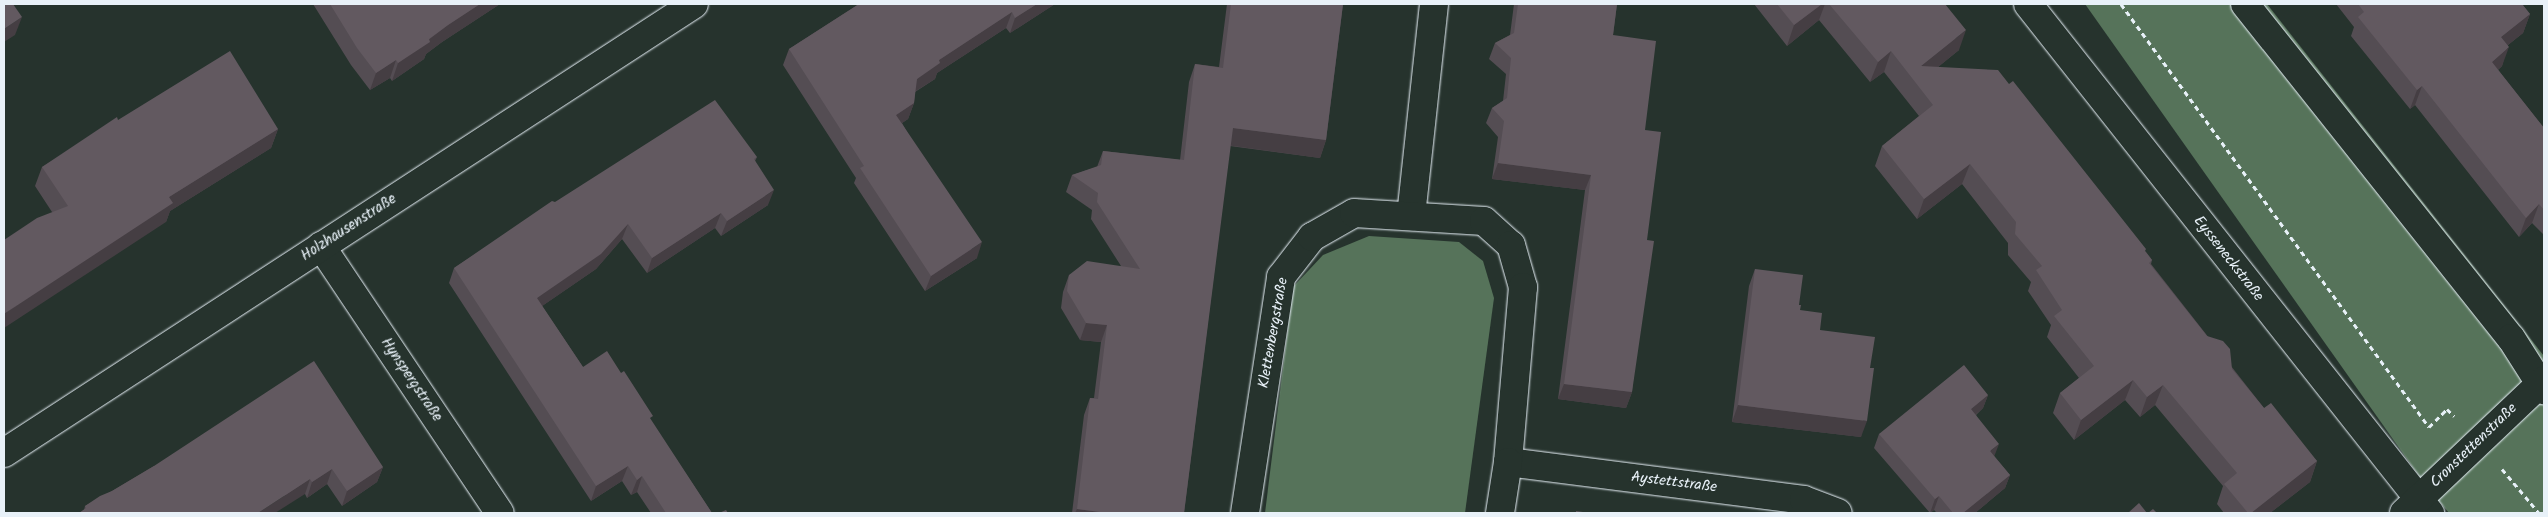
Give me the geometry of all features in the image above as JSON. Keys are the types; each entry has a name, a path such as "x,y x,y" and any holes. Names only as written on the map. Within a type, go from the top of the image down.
{"street":[{"name":"Holzhausenstraße","path":"4,453 694,4"},
{"path":"1411,216 1434,4"},
{"name":"Eysseneckstraße","path":"2028,4 2418,509"},
{"path":"2245,4 2511,338 2543,385"},
{"name":"Klettenbergstraße","path":"1245,513 1281,277 1312,237 1354,213 1484,221 1511,245 1523,287 1508,462 1500,513"},
{"name":"Hynspergstraße","path":"321,246 500,513"},
{"name":"Cronstettenstraße","path":"2418,509 2478,441 2543,385"},
{"name":"Aystettstraße","path":"1508,462 1804,500 1838,513"}],"path":[{"path":"2121,4 2429,427 2447,409 2478,441 2539,513"}],"green space":[{"path":"2085,4 2267,4 2544,356 2544,513 2449,513 2424,483"},
{"path":"1369,236 1459,242 1483,261 1494,298 1465,513 1265,513 1293,287 1323,255"}],"building":[{"path":"4,4 13,4 22,17 4,29"},
{"path":"330,4 480,4 429,39 430,42 398,63 396,60 376,73 357,48"},
{"path":"859,4 1037,4 1015,18 1012,12 939,60 940,63 917,79 914,103 896,115 982,242 931,276 860,168 864,166 789,49"},
{"path":"1231,4 1343,4 1326,140 1233,128 1184,513 1108,513 1077,509 1090,398 1098,399 1107,325 1086,323 1067,291 1069,275 1087,261 1140,269 1097,202 1098,193 1072,175 1101,165 1103,151 1184,160 1195,64 1223,68"},
{"path":"1518,4 1617,4 1613,35 1656,41 1645,130 1661,132 1647,240 1654,241 1632,392 1564,384 1591,175 1498,163 1504,121 1492,108 1507,98 1511,58 1495,43 1514,33"},
{"path":"1777,4 1822,4 1794,25"},
{"path":"1829,4 1945,4 1966,30 1921,66 1998,70 2009,84 2013,81 2146,249 2145,251 2152,260 2149,263 2207,336 2223,341 2230,349 2232,369 2264,408 2271,403 2317,461 2251,513 2248,513 2224,484 2237,473 2163,385 2147,397 2133,380 2081,420 2060,393 2094,366 2054,316 2062,310 2036,270 2042,266 2015,234 2016,222 1970,164 1924,199 1882,146 1933,105 1891,51 1878,62"},
{"path":"2358,4 2522,4 2530,14 2501,37 2509,47 2492,62 2544,128 2544,210 2539,204 2526,218 2422,86 2417,90 2358,17 2364,12"},
{"path":"230,51 278,129 169,197 173,203 4,314 4,240 37,218 68,206 42,167 117,117 118,120"},
{"path":"715,100 757,157 754,159 774,190 727,221 721,213 652,258 628,224 601,254 537,298 583,367 607,351 621,373 624,371 653,416 650,418 712,513 666,513 642,476 637,480 628,466 596,486 454,268 552,201 555,202"},
{"path":"1755,269 1803,275 1800,310 1822,313 1820,330 1875,337 1870,368 1874,368 1867,421 1738,405"},
{"path":"314,361 383,467 347,491 332,469 312,482 310,479 258,513 79,513 86,508 85,506 100,496 154,466"},
{"path":"1964,365 1988,395 1971,409 1999,444 1990,451 2010,475 1963,513 1953,513 1939,496 1935,499 1879,434"},
{"path":"2139,503 2147,513 2128,513"},
{"path":"2153,509 2157,513 2148,513"}]}
